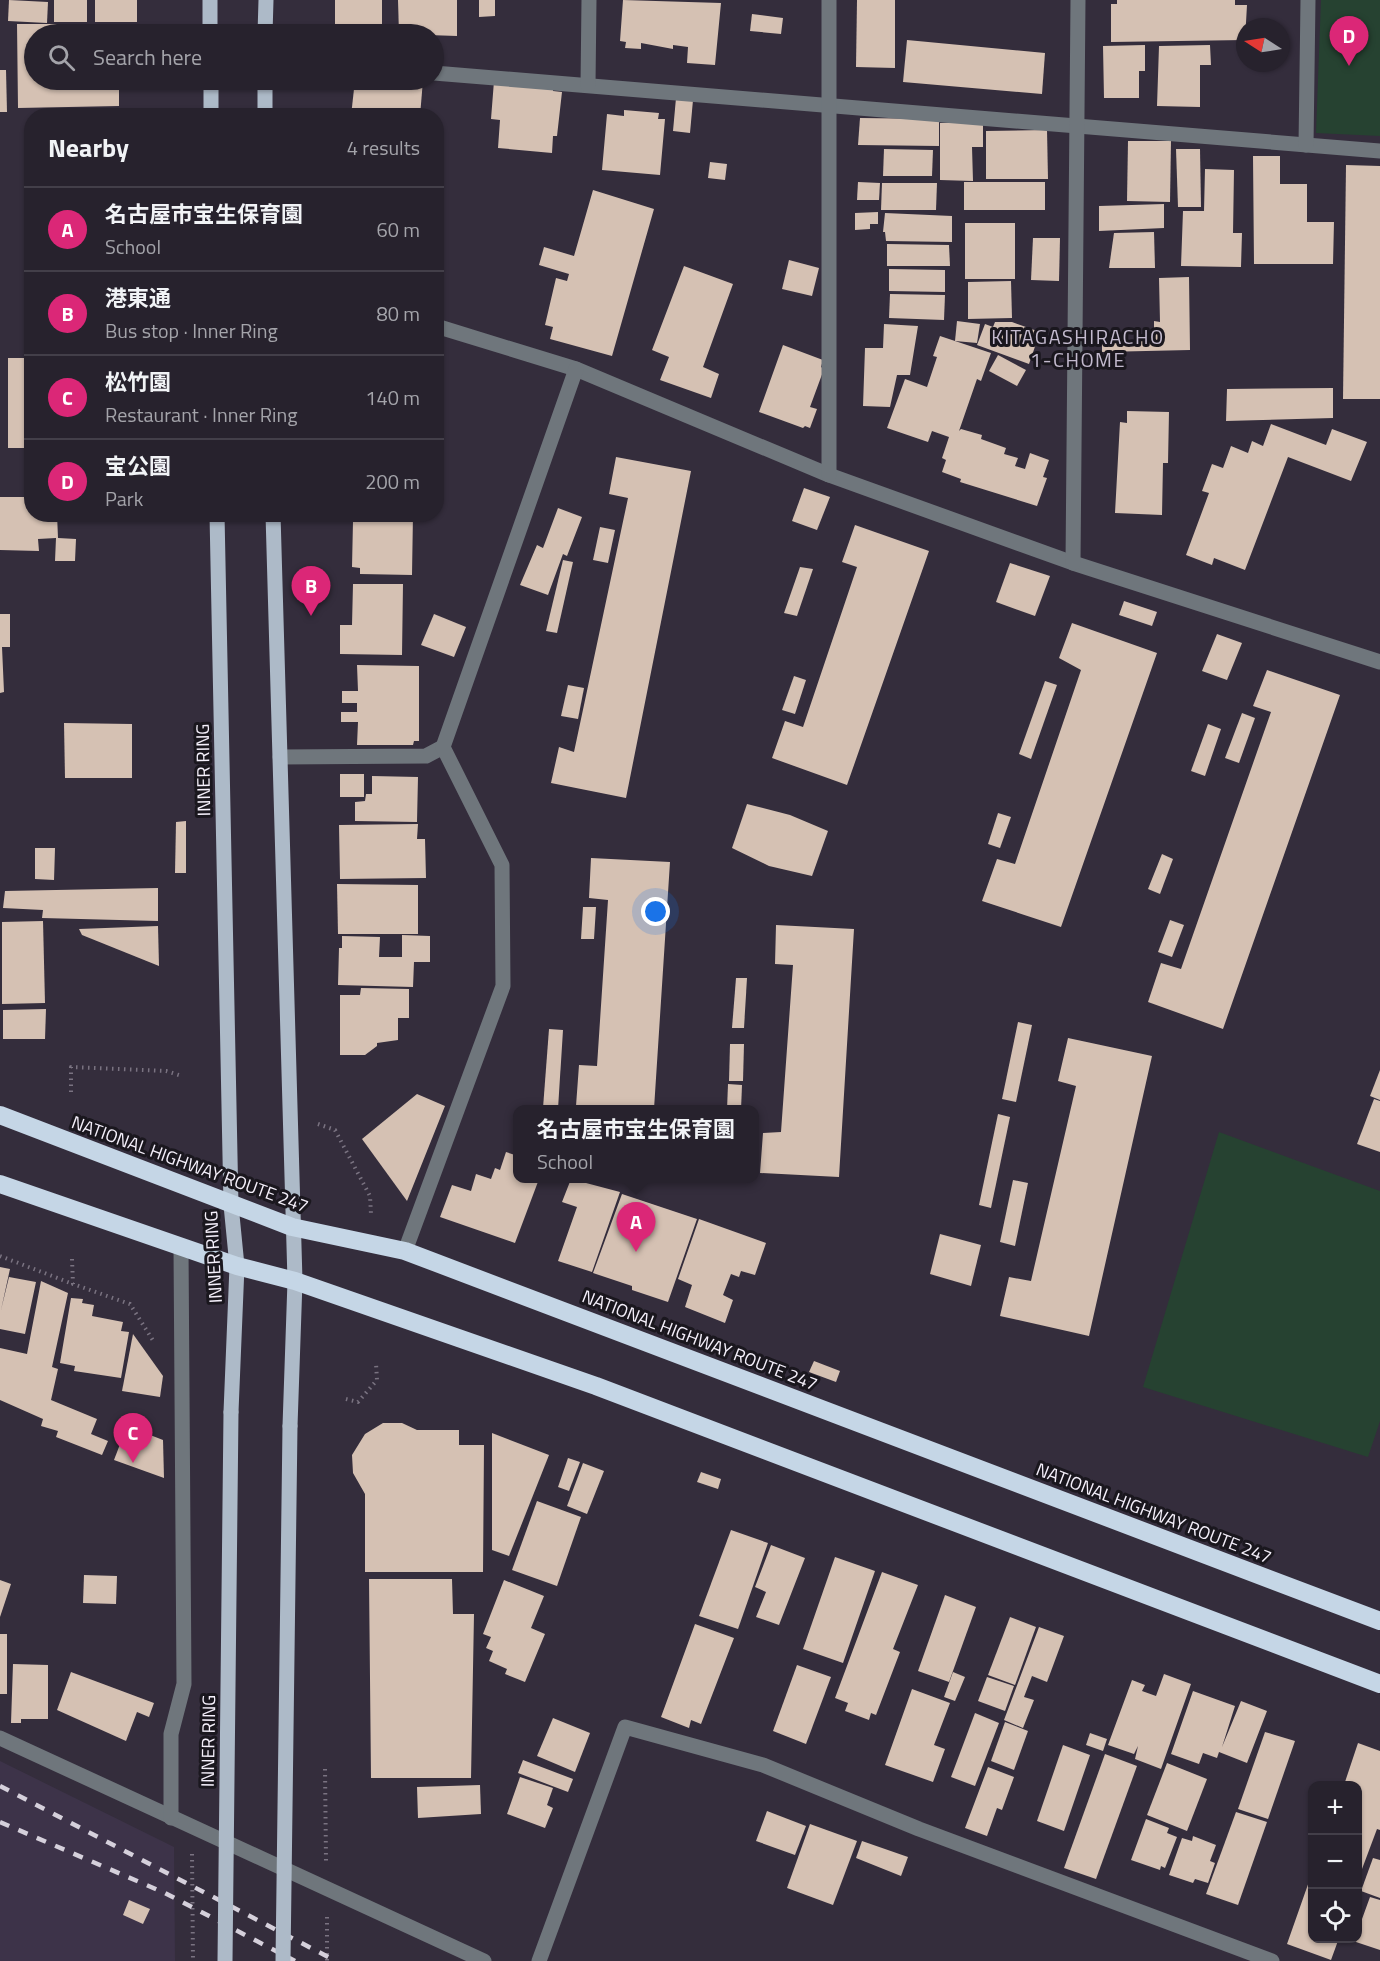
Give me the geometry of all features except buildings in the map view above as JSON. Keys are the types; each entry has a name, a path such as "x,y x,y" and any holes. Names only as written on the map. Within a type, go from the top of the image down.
{"highway":[{"name":"NATIONAL HIGHWAY ROUTE 247","path":"0,1115 292,1227 405,1251 1380,1621"},
{"path":"0,1184 237,1266 295,1281 596,1386 1380,1684"}],"main road":[{"path":"210,0 210,24"},
{"path":"265,24 266,0"},
{"path":"211,90 211,108"},
{"path":"265,90 265,108"},
{"name":"INNER RING","path":"217,522 231,1205 237,1266 231,1412 225,1961"},
{"path":"273,522 295,1281 290,1426 283,1961"}],"street":[{"path":"588,85 589,0"},
{"path":"829,0 829,475"},
{"path":"1073,563 1079,125 1078,0"},
{"path":"1306,145 1308,0"},
{"path":"444,75 1380,151"},
{"path":"444,328 576,369 829,475 1073,563 1380,662"},
{"path":"280,757 426,756 443,747 576,369"},
{"path":"405,1251 503,986 502,865 443,747"},
{"path":"171,1818 171,1734 184,1684 181,1247"},
{"path":"539,1961 625,1727 764,1765 919,1829 1272,1961"},
{"path":"0,1738 484,1961"}],"path":[{"path":"71,1092 71,1067 166,1071 182,1076"},
{"path":"318,1124 335,1130 370,1196 371,1214"},
{"path":"0,1256 130,1304 160,1351"},
{"path":"72,1259 73,1284"},
{"path":"346,1399 358,1402 377,1380 376,1363"},
{"path":"325,1769 326,1861"},
{"path":"192,1850 193,1961"}],"shaded area":[{"path":"0,1761 174,1847 175,1961 0,1961"}],"green space":[{"path":"1321,0 1380,0 1380,136 1316,133"},
{"path":"1219,1132 1380,1191 1380,1421 1368,1457 1143,1387"}],"railway":[{"path":"0,1786 336,1961"},
{"path":"0,1822 165,1893 295,1961"}],"place":[{"name":"宝公園","path":"1349,66"},
{"name":"港東通","path":"311,616"},
{"name":"名古屋市宝生保育園","path":"636,1252"},
{"name":"松竹園","path":"133,1463"}],"district":[{"name":"KITAGASHIRACHO 1-CHOME","path":"1078,348"}]}
